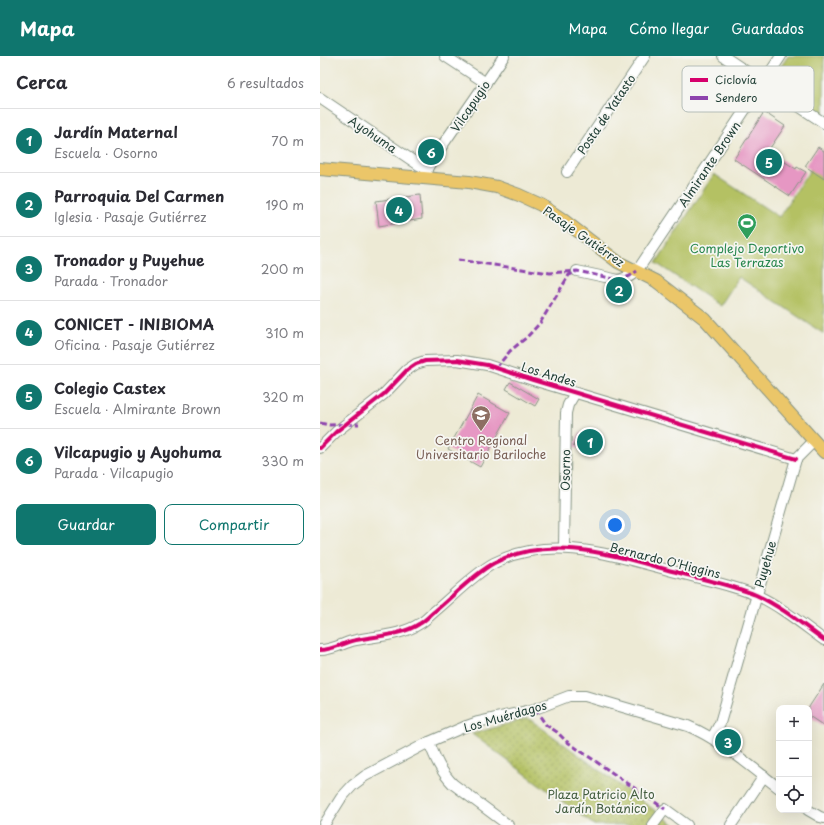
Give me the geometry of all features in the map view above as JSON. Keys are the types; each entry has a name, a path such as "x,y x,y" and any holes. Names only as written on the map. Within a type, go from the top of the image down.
{"main road":[{"name":"Pasaje Gutiérrez","path":"320,169 426,173 497,187 541,205 562,218 609,256 662,286 705,319 824,452"}],"street":[{"path":"445,56 486,83"},
{"name":"Vilcapugio","path":"426,173 504,56"},
{"name":"Posta de Yatasto","path":"567,172 645,56"},
{"path":"723,56 738,66"},
{"name":"Almirante Brown","path":"774,66 781,56"},
{"name":"Ayohuma","path":"320,98 426,173"},
{"name":"Almirante Brown","path":"637,271 744,112"},
{"path":"807,112 824,123"},
{"path":"577,271 619,280 630,276 637,271"},
{"name":"Los Andes","path":"320,448 337,431 384,394 407,370 416,364 425,361 457,360 473,361 487,365 796,459"},
{"name":"Osorno","path":"564,548 566,413 568,405 575,393"},
{"name":"Puyehue","path":"712,738 720,723 796,459 814,441"},
{"name":"Bernardo O'Higgins","path":"321,651 352,641 409,629 420,624 494,564 515,554 542,549 564,548 580,549 617,557 735,588 756,595 794,618 824,640"},
{"name":"Los Muérdagos","path":"324,825 341,798 353,785 365,776 429,742 478,722 535,709 569,696 577,695 688,726 712,738 776,786"},
{"path":"429,742 440,768 447,778 508,825"},
{"path":"731,825 764,776"},
{"path":"653,825 665,809 687,825"},
{"path":"812,812 824,818"}],"green space":[{"path":"788,56 824,56 824,116 814,109 814,66 781,66"},
{"name":"Complejo Deportivo Las Terrazas","path":"824,149 824,334 739,277 720,306 656,263 714,174 779,217"},
{"name":"Plaza Patricio Alto Jardín Botánico","path":"528,718 675,825 594,825 472,734"}],"building":[{"path":"764,112 785,126 768,151 796,169 797,167 806,172 790,196 734,159"},
{"path":"818,147 824,151 824,179 805,166"},
{"path":"420,195 422,219 379,226 376,201"},
{"path":"510,382 539,399 535,406 506,389"},
{"path":"478,395 510,413 480,467 448,449"},
{"path":"580,433 594,440 588,453 573,446"},
{"path":"824,684 824,726 812,718 812,705 810,705"}],"marked path":[{"path":"458,260 550,273 577,271 619,280 630,276 637,271"},
{"path":"496,368 510,351 527,337 540,323 569,275 576,272"},
{"path":"320,423 330,425 359,424"},
{"path":"535,709 546,725 557,732 566,741 665,809"}],"cycle path":[{"path":"320,448 337,431 384,394 407,370 416,364 425,361 457,360 487,365 796,459"},
{"path":"320,650 332,648 352,641 395,633 412,628 423,621 471,579 494,563 517,554 540,549 587,551 611,555 738,588 774,604 824,640"}],"place":[{"name":"Vilcapugio y Ayohuma","path":"431,152"},
{"name":"Colegio Castex","path":"769,162"},
{"name":"CONICET - INIBIOMA","path":"399,210"},
{"name":"Complejo Deportivo Las Terrazas","path":"747,240"},
{"name":"Parroquia Del Carmen","path":"619,290"},
{"name":"Centro Regional Universitario Bariloche","path":"481,432"},
{"name":"Jardín Maternal","path":"590,442"},
{"name":"Tronador y Puyehue","path":"728,742"}]}
